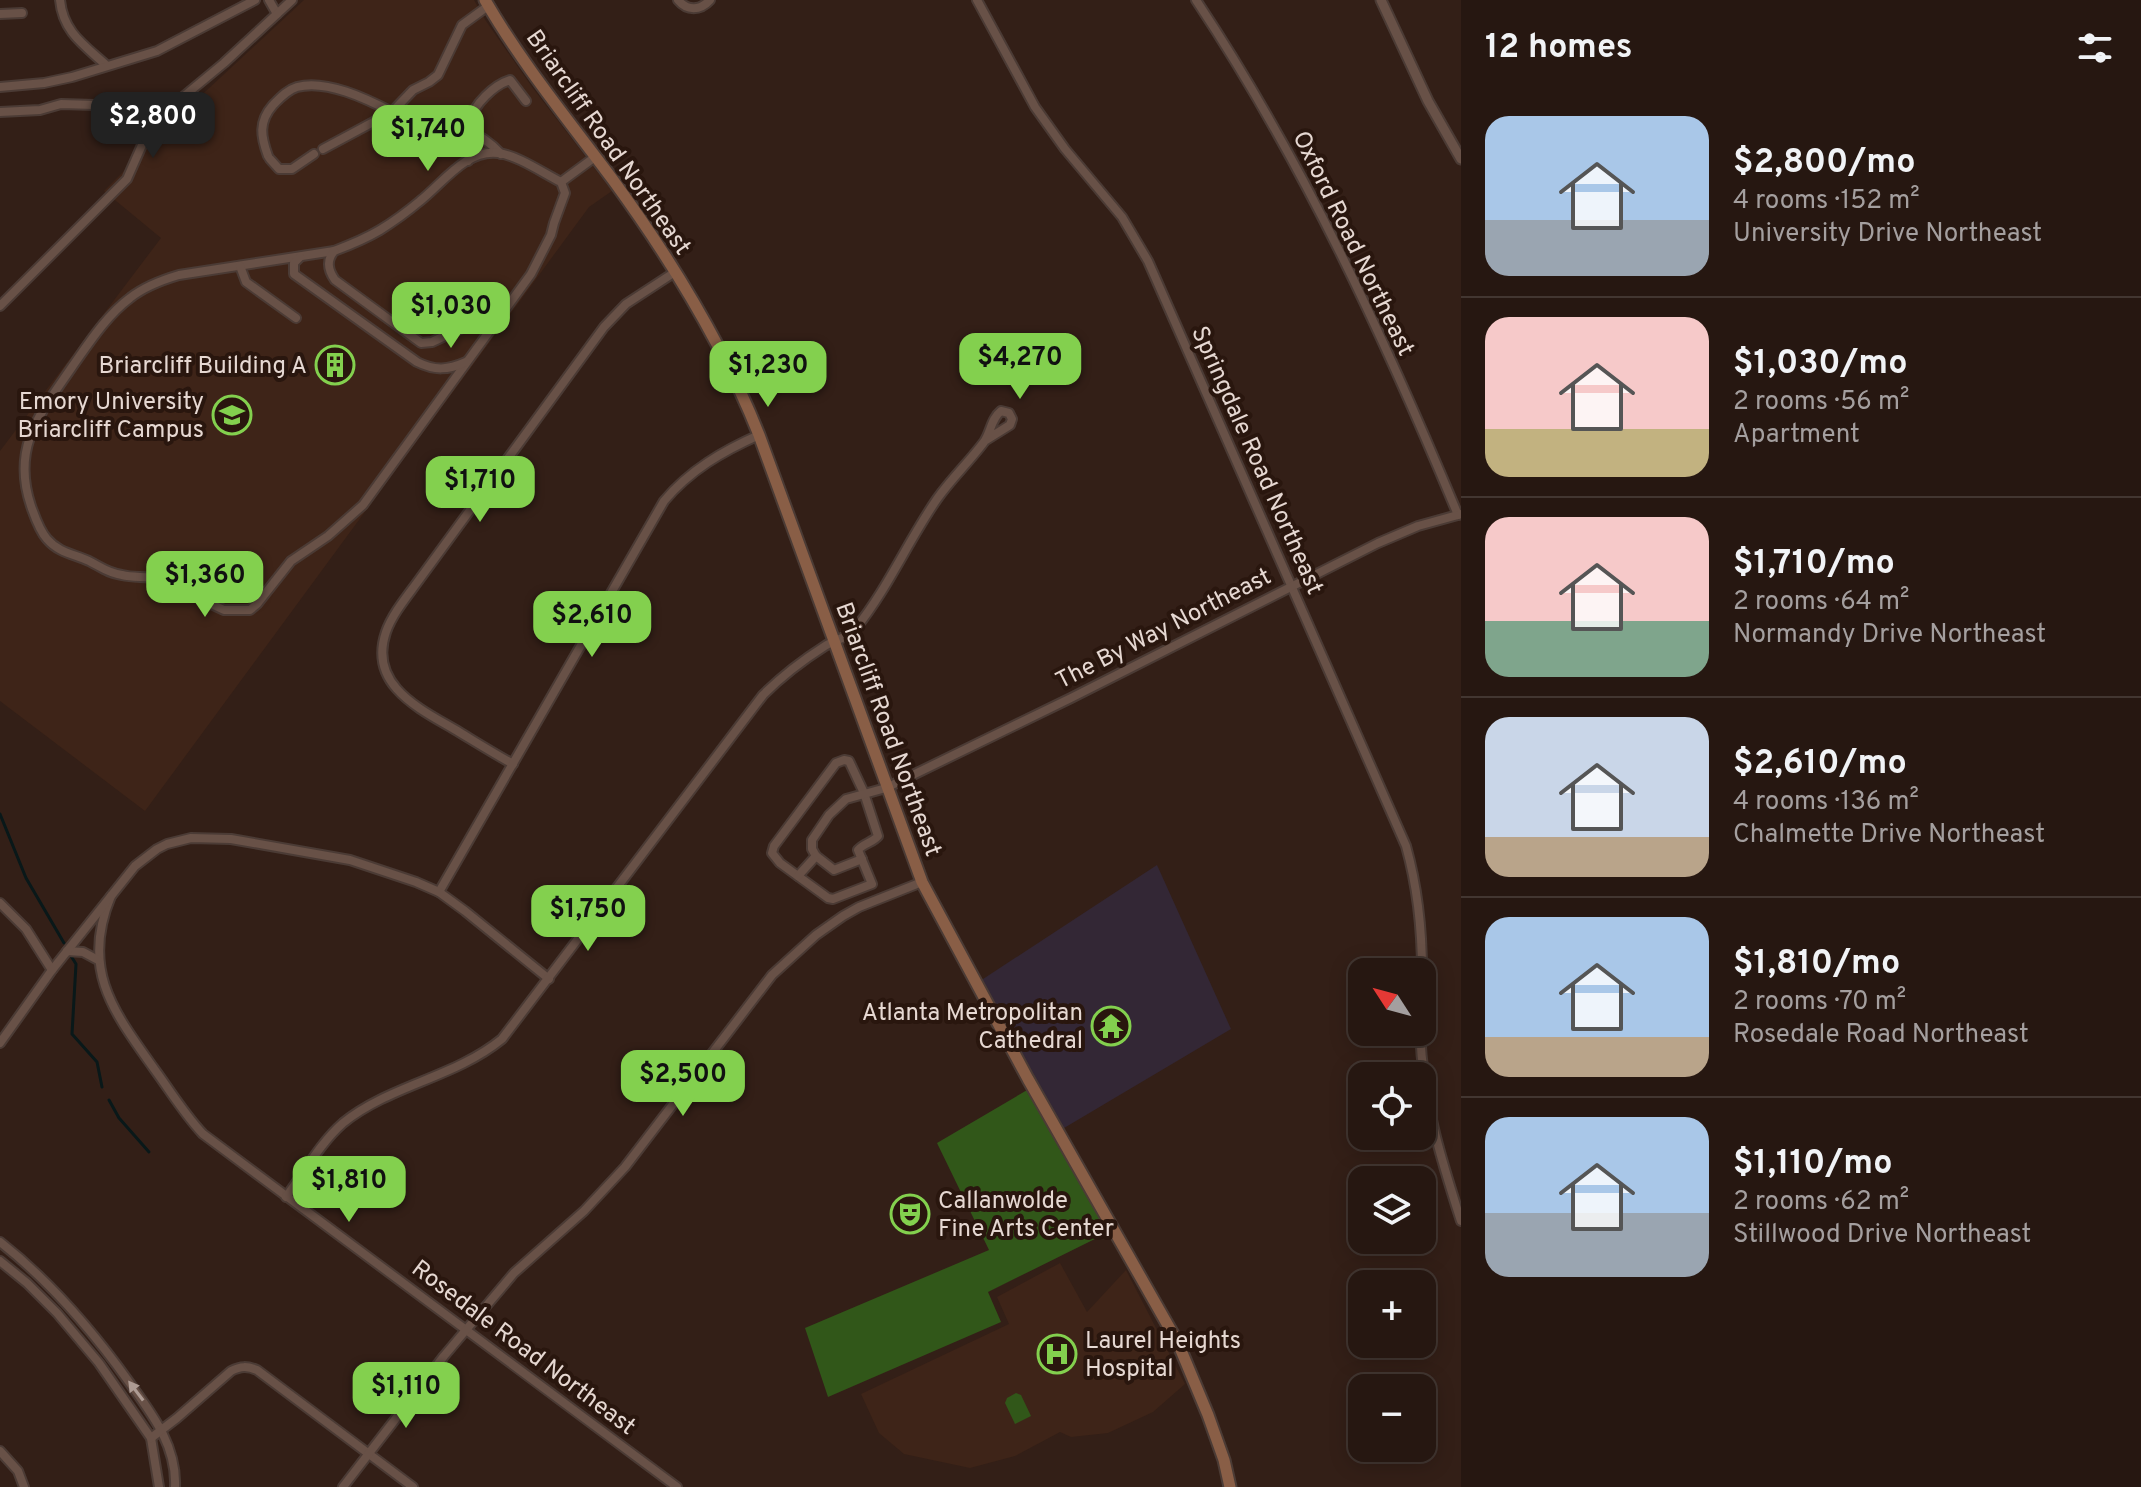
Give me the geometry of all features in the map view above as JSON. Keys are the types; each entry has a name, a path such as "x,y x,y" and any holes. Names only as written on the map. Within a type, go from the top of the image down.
{"main road":[{"name":"Briarcliff Road Northeast","path":"486,3 532,73 631,205 675,272 740,391 759,435 922,882 1013,1052 1178,1343 1208,1415 1230,1487"}],"street":[{"path":"60,0 63,19 69,31 106,65"},
{"path":"0,87 72,77 157,51 255,0"},
{"path":"269,0 277,14"},
{"path":"0,306 127,179 146,136 158,119 292,0"},
{"path":"678,0 688,8 696,9 710,0"},
{"name":"Springdale Road Northeast","path":"977,0 1035,107 1065,149 1122,217 1148,261 1406,846 1420,908 1422,958"},
{"name":"Oxford Road Northeast","path":"1196,0 1255,94 1327,225 1460,514"},
{"path":"1381,0 1433,111 1461,159"},
{"path":"323,149 392,112 413,90 438,75 462,25 486,3"},
{"path":"0,14 22,13"},
{"path":"468,161 474,111 490,93 510,80 526,101"},
{"path":"314,154 292,169 276,167 269,158 262,134 264,116 287,92 297,87 339,89 392,112 440,120 470,130 491,143 501,154"},
{"path":"0,112 40,110 61,104 95,105 125,120"},
{"path":"501,154 561,182 565,193 541,258 363,505 328,536 291,561 250,610 224,610 158,579 107,572 90,561 62,551 47,539 32,510 26,487 27,446 38,416 115,310 158,281 179,275 334,251 350,245 380,230 468,161 478,155 501,154"},
{"path":"561,182 595,157"},
{"path":"334,251 328,263 335,280 421,343 432,342 506,308"},
{"path":"294,274 294,263 300,256"},
{"path":"269,262 279,264 294,274 417,362 436,369 468,362"},
{"path":"240,266 246,282 296,318"},
{"path":"513,764 427,714 401,695 389,677 384,660 385,633 416,584 604,327 626,304 675,272"},
{"path":"439,892 664,501 695,469 759,435"},
{"path":"286,1197 345,1122 375,1102 476,1058 502,1039 763,695 798,664 853,632 939,496 986,440"},
{"name":"The By Way Northeast","path":"816,856 812,840 829,815 846,799 886,788 1402,533 1460,514"},
{"path":"844,760 849,761 864,793 878,836 858,850 862,859 872,884 833,899 774,858 772,853 774,846 836,763 844,760"},
{"path":"0,1043 52,970 135,866 151,852 177,841 203,837 246,841 350,860 393,873 439,892 497,934 549,979"},
{"path":"798,876 816,856 834,870 862,859"},
{"path":"343,1487 444,1356 524,1263 584,1211 617,1177 772,975 824,929 859,907 922,882"},
{"path":"851,892 859,907"},
{"name":"Rosedale Road Northeast","path":"111,896 101,923 98,960 103,986 136,1042 193,1123 208,1139 677,1487"},
{"path":"0,903 26,929 52,970"},
{"path":"67,951 83,952 98,960"},
{"path":"1421,1046 1432,1129 1461,1221"},
{"path":"0,1242 74,1310 150,1409 172,1457 175,1487"},
{"path":"0,1261 63,1319 99,1363 151,1438 159,1487"},
{"path":"63,1319 74,1310"},
{"path":"151,1438 231,1371 248,1366 413,1487"},
{"path":"0,1451 18,1471 24,1487"}],"shaded area":[{"name":"Emory University Briarcliff Campus","path":"304,0 474,0 532,87 612,191 589,207 145,811 0,701 0,451 161,238 104,191 179,116"},
{"path":"1157,865 1231,1029 1059,1131 977,983"},
{"name":"Laurel Heights Hospital","path":"1060,1263 1087,1312 1126,1270 1185,1384 1153,1412 1108,1433 1071,1437 1060,1432 1015,1456 970,1468 904,1454 879,1433 861,1394 1009,1324 997,1297"}],"green space":[{"path":"1034,1086 1113,1230 988,1292 1001,1322 828,1397 805,1328 989,1250 937,1143"},
{"path":"1016,1393 1021,1395 1031,1416 1015,1424 1005,1403"}],"waterway":[{"path":"0,814 26,878 64,943"},
{"path":"71,956 76,964 72,1034 97,1062 102,1087"},
{"path":"109,1100 119,1118 149,1152"}],"place":[{"name":"Briarcliff Building A","path":"335,365"},
{"name":"Emory University Briarcliff Campus","path":"232,415"},
{"name":"Atlanta Metropolitan Cathedral","path":"1111,1026"},
{"name":"Callanwolde Fine Arts Center","path":"910,1214"},
{"name":"Laurel Heights Hospital","path":"1057,1354"}]}
